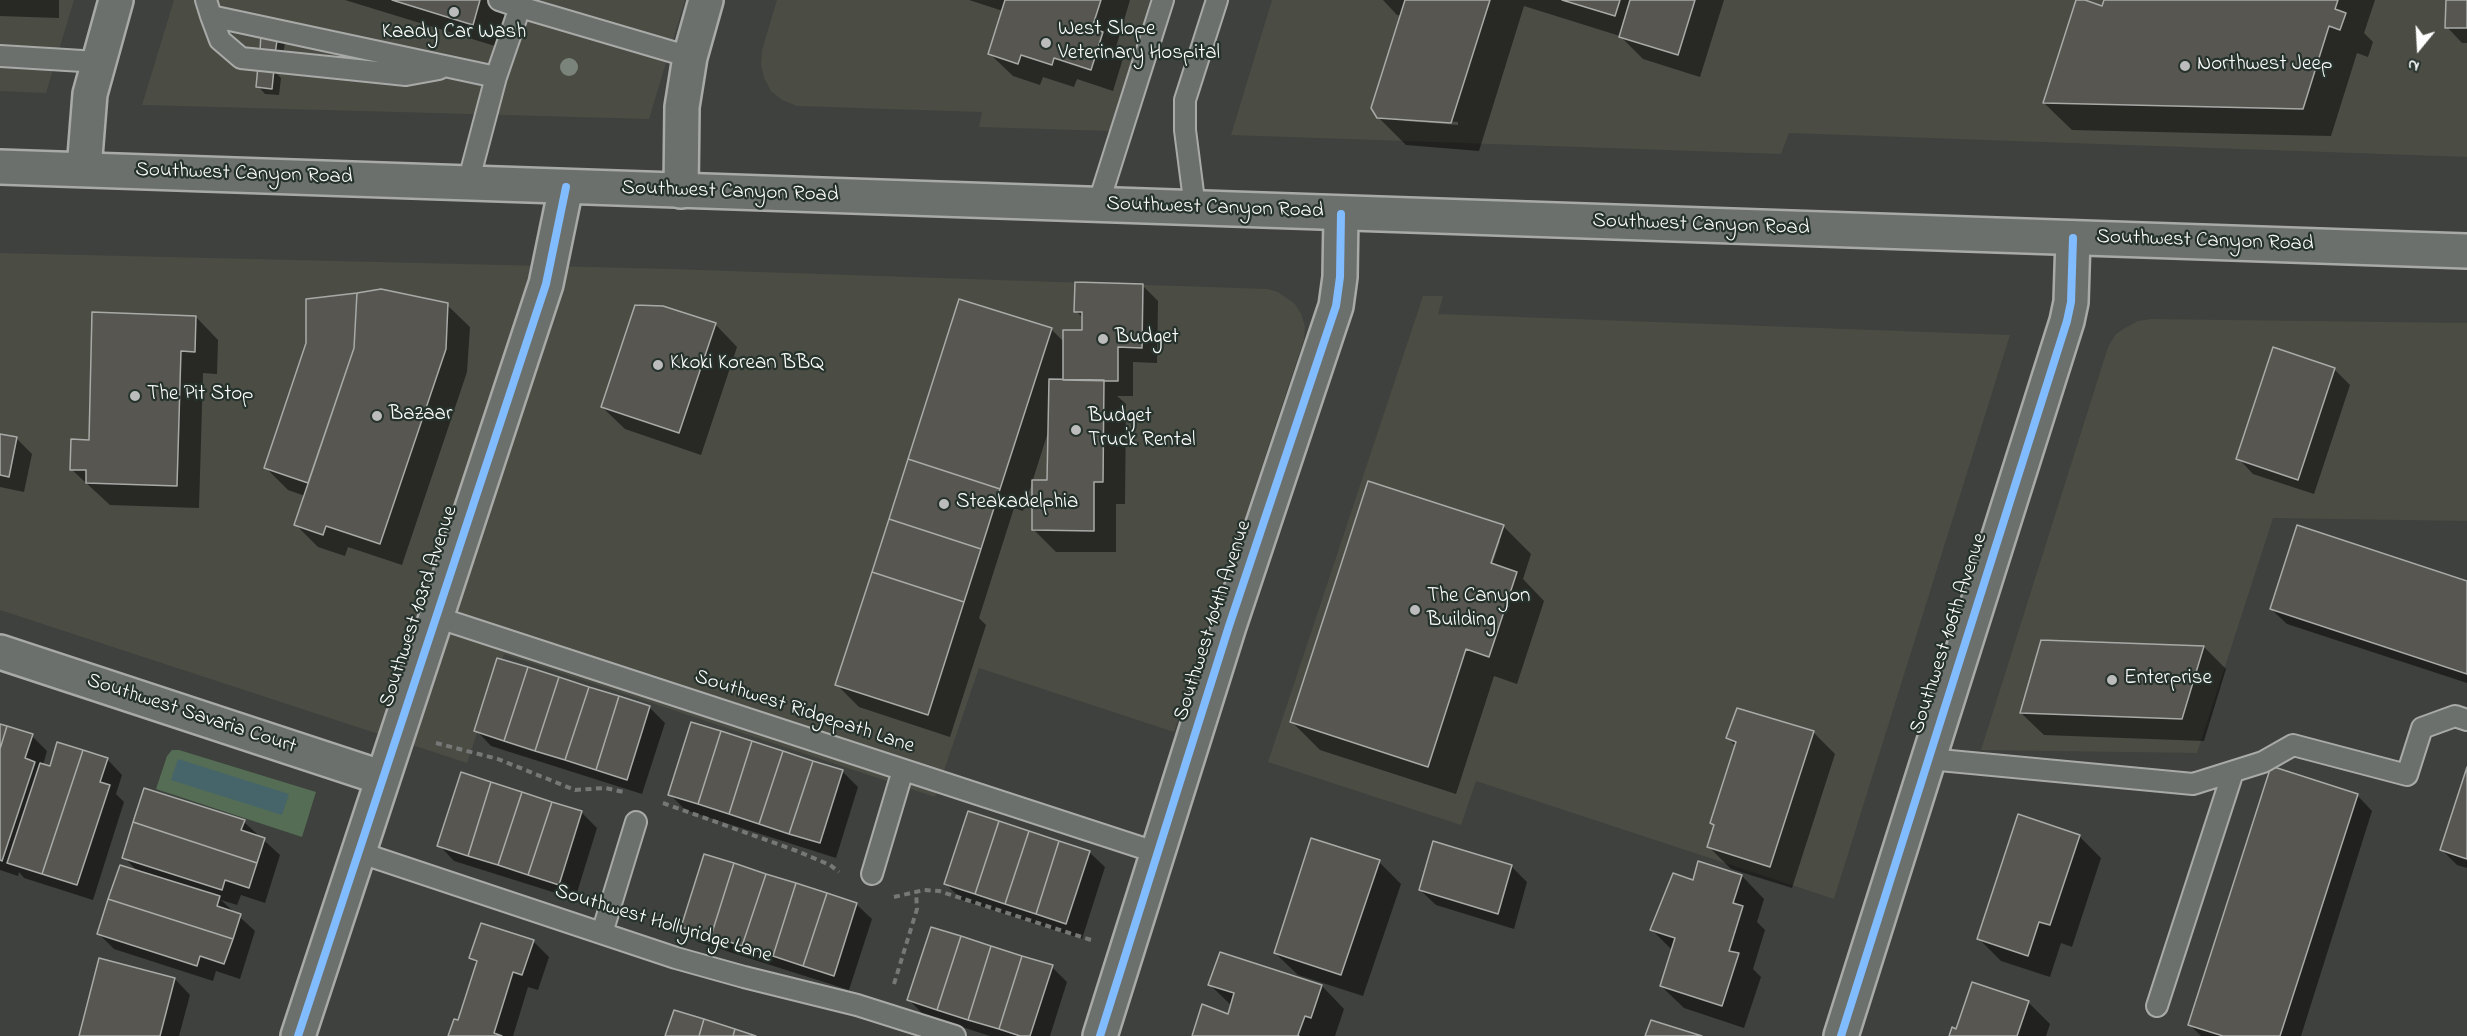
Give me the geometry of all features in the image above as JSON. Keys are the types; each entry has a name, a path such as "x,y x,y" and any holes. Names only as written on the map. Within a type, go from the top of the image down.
{"street":[{"path":"84,169 90,94 116,0"},
{"path":"681,191 682,107 690,57 706,0"},
{"name":"Southwest Canyon Road","path":"0,167 2467,251"},
{"name":"Southwest 103rd Avenue","path":"298,1036 546,284 566,187"},
{"name":"Southwest 104th Avenue","path":"1100,1036 1230,626 1335,306 1340,277 1341,214"},
{"name":"Southwest 106th Avenue","path":"1841,1036 2067,321 2071,302 2073,238"},
{"name":"Southwest Savaria Court","path":"0,652 383,778"}],"lane":[{"path":"499,0 690,57"},
{"path":"1098,205 1163,0"},
{"path":"1195,208 1185,130 1185,100 1217,0"},
{"path":"468,183 496,77 520,7"},
{"path":"208,8 496,77"},
{"path":"208,8 220,40 241,58 406,75 447,67"},
{"path":"0,56 99,62"},
{"name":"Southwest Ridgepath Lane","path":"436,617 1158,854"},
{"path":"1929,759 2193,784 2262,762 2293,746 2407,775 2422,728 2455,716 2467,720"},
{"path":"872,874 903,771"},
{"path":"2157,1006 2233,772"},
{"path":"602,933 636,822"},
{"name":"Southwest Hollyridge Lane","path":"358,852 602,933 744,977 857,1005 955,1036"}],"path":[{"path":"397,734 498,759 575,790 604,788 634,794"},
{"path":"654,800 797,851 830,865 847,878"},
{"path":"887,897 939,891 1127,951"},
{"path":"885,1014 917,909 916,892"}],"shaded area":[{"path":"0,0 74,0 46,93 0,91"},
{"path":"174,0 685,0 649,119 142,105"},
{"path":"777,0 1150,0 1110,131 979,127 982,112 797,106 782,100 771,91 764,78 761,65 762,50"},
{"path":"1272,0 2467,0 2467,157 1789,133 1781,154 1231,135"},
{"path":"0,253 672,269 1268,289 1278,292 1295,304 1305,326 1304,339 1174,732 979,668 935,797 504,654 467,763 0,610"},
{"path":"1423,296 1443,296 1438,314 2010,335 1834,899 1476,781 1461,825 1268,762"},
{"path":"2151,319 2467,323 2467,521 2273,518 2197,753 1981,750 2108,347 2116,334 2125,328 2138,321"}],"green space":[{"path":"172,750 179,750 316,792 302,837 156,789 167,756"}],"water":[{"path":"178,759 289,794 282,815 171,780"}],"building":[{"name":"Kaady Car Wash","path":"392,0 480,0 473,25"},
{"name":"West Slope Veterinary Hospital","path":"1005,0 1101,0 1092,28 1103,32 1091,70 1054,58 1052,65 1021,55 1018,64 988,54"},
{"path":"1405,0 1490,0 1451,123 1377,118 1371,108"},
{"path":"1562,0 1620,0 1615,16"},
{"path":"1630,0 1695,0 1678,55 1619,37"},
{"name":"Northwest Jeep","path":"2076,0 2085,0 2102,6 2104,0 2338,0 2335,9 2346,13 2340,30 2329,26 2303,109 2043,103"},
{"path":"2446,0 2467,0 2467,28 2445,28"},
{"path":"261,32 278,34 275,54 260,52"},
{"path":"258,66 274,69 272,89 256,87"},
{"name":"Budget","path":"1075,282 1143,284 1142,348 1118,347 1118,381 1063,380 1063,330 1082,330 1082,312 1074,312"},
{"name":"Bazaar","path":"381,289 448,303 446,349 380,544 326,526 323,535 294,525 354,348 357,293"},
{"name":"Bazaar","path":"357,293 354,348 308,483 264,468 306,343 306,299"},
{"path":"959,299 1052,328 1000,489 908,459"},
{"name":"Kkoki Korean BBQ","path":"635,305 663,306 716,323 679,433 601,407"},
{"name":"The Pit Stop","path":"92,312 196,316 195,352 181,351 177,486 86,483 86,470 70,470 71,439 89,440"},
{"path":"2273,347 2335,368 2298,480 2236,459"},
{"name":"Budget Truck Rental","path":"1049,379 1104,380 1103,482 1094,482 1094,531 1032,530 1032,480 1047,480"},
{"path":"0,434 17,437 9,477 0,475"},
{"name":"Steakadelphia","path":"908,459 1000,489 981,549 889,519"},
{"name":"The Canyon Building","path":"1368,481 1504,525 1491,563 1517,572 1489,657 1466,649 1428,767 1290,722"},
{"path":"889,519 981,549 964,602 872,572"},
{"path":"2297,525 2467,581 2467,674 2270,609"},
{"path":"872,572 964,602 928,715 835,685"},
{"name":"Enterprise","path":"2041,640 2204,646 2182,719 2020,713"},
{"path":"497,658 528,667 504,741 474,731"},
{"path":"528,667 559,677 535,751 504,741"},
{"path":"559,677 589,687 565,760 535,751"},
{"path":"589,687 619,696 596,770 565,760"},
{"path":"619,696 650,706 627,780 596,770"},
{"path":"1737,708 1814,731 1770,867 1707,847 1714,825 1710,823 1736,742 1726,738"},
{"path":"691,722 721,731 698,804 668,795"},
{"path":"0,724 7,726 0,749"},
{"path":"7,726 33,734 25,758 35,762 2,861 0,860 0,749"},
{"path":"721,731 752,741 729,814 698,804"},
{"path":"752,741 783,751 759,824 729,814"},
{"path":"57,742 83,750 42,874 7,863 40,763 50,766"},
{"path":"83,750 108,758 100,782 110,785 77,885 42,874"},
{"path":"783,751 813,761 789,834 759,824"},
{"path":"813,761 843,770 820,843 789,834"},
{"path":"2271,766 2358,794 2280,1036 2223,1036 2188,1025"},
{"path":"2467,767 2467,859 2440,850"},
{"path":"461,772 491,782 468,856 437,846"},
{"path":"491,782 522,792 498,865 468,856"},
{"path":"144,788 245,820 241,830 265,838 257,863 133,822"},
{"path":"522,792 552,802 528,875 498,865"},
{"path":"552,802 582,811 559,885 528,875"},
{"path":"968,811 999,821 975,894 944,884"},
{"path":"2018,814 2080,835 2050,925 2039,922 2028,956 1977,939"},
{"path":"999,821 1029,831 1005,904 975,894"},
{"path":"133,822 257,863 249,888 225,880 222,890 122,858"},
{"path":"1029,831 1059,841 1036,914 1005,904"},
{"path":"1311,838 1380,860 1341,975 1274,953"},
{"path":"1059,841 1090,851 1066,924 1036,914"},
{"path":"1433,841 1512,865 1498,914 1419,890"},
{"path":"704,854 734,863 711,936 681,927"},
{"path":"1698,861 1742,875 1733,903 1743,906 1729,951 1739,953 1722,1006 1660,986 1675,938 1650,930 1673,873 1693,880"},
{"path":"734,863 766,874 742,946 711,936"},
{"path":"120,865 220,896 217,906 241,914 233,939 108,899"},
{"path":"766,874 796,883 773,956 742,946"},
{"path":"796,883 827,893 803,966 773,956"},
{"path":"827,893 857,903 834,976 803,966"},
{"path":"108,899 233,939 224,964 200,956 197,966 97,934"},
{"path":"481,923 534,940 522,975 513,972 494,1033 502,1036 448,1036 454,1019 458,1020 477,961 469,958"},
{"path":"931,927 961,936 937,1010 907,1000"},
{"path":"961,936 991,946 968,1020 937,1010"},
{"path":"991,946 1022,956 999,1029 968,1020"},
{"path":"1220,952 1322,985 1311,1018 1305,1016 1299,1036 1192,1036 1202,1004 1228,1014 1234,993 1208,985"},
{"path":"1022,956 1053,965 1030,1036 1020,1036 999,1029"},
{"path":"99,958 175,978 160,1036 79,1036"},
{"path":"1972,982 2029,1001 2017,1036 1949,1036 1952,1027 1956,1029"},
{"path":"674,1010 704,1019 699,1036 665,1036"},
{"path":"704,1019 735,1029 733,1036 699,1036"},
{"path":"1651,1020 1702,1036 1645,1036"},
{"path":"735,1029 756,1036 733,1036"}],"cycle path":[{"path":"298,1036 546,284 566,187"},
{"path":"1100,1036 1229,626 1336,306 1340,277 1341,214"},
{"path":"1841,1036 2067,321 2071,302 2073,238"}],"place":[{"name":"Kaady Car Wash","path":"454,12"},
{"name":"West Slope Veterinary Hospital","path":"1046,43"},
{"name":"Northwest Jeep","path":"2185,66"},
{"name":"Budget","path":"1103,339"},
{"name":"Kkoki Korean BBQ","path":"658,365"},
{"name":"The Pit Stop","path":"135,396"},
{"name":"Bazaar","path":"377,416"},
{"name":"Budget Truck Rental","path":"1076,430"},
{"name":"Steakadelphia","path":"944,504"},
{"name":"The Canyon Building","path":"1415,610"},
{"name":"Enterprise","path":"2112,680"}]}
